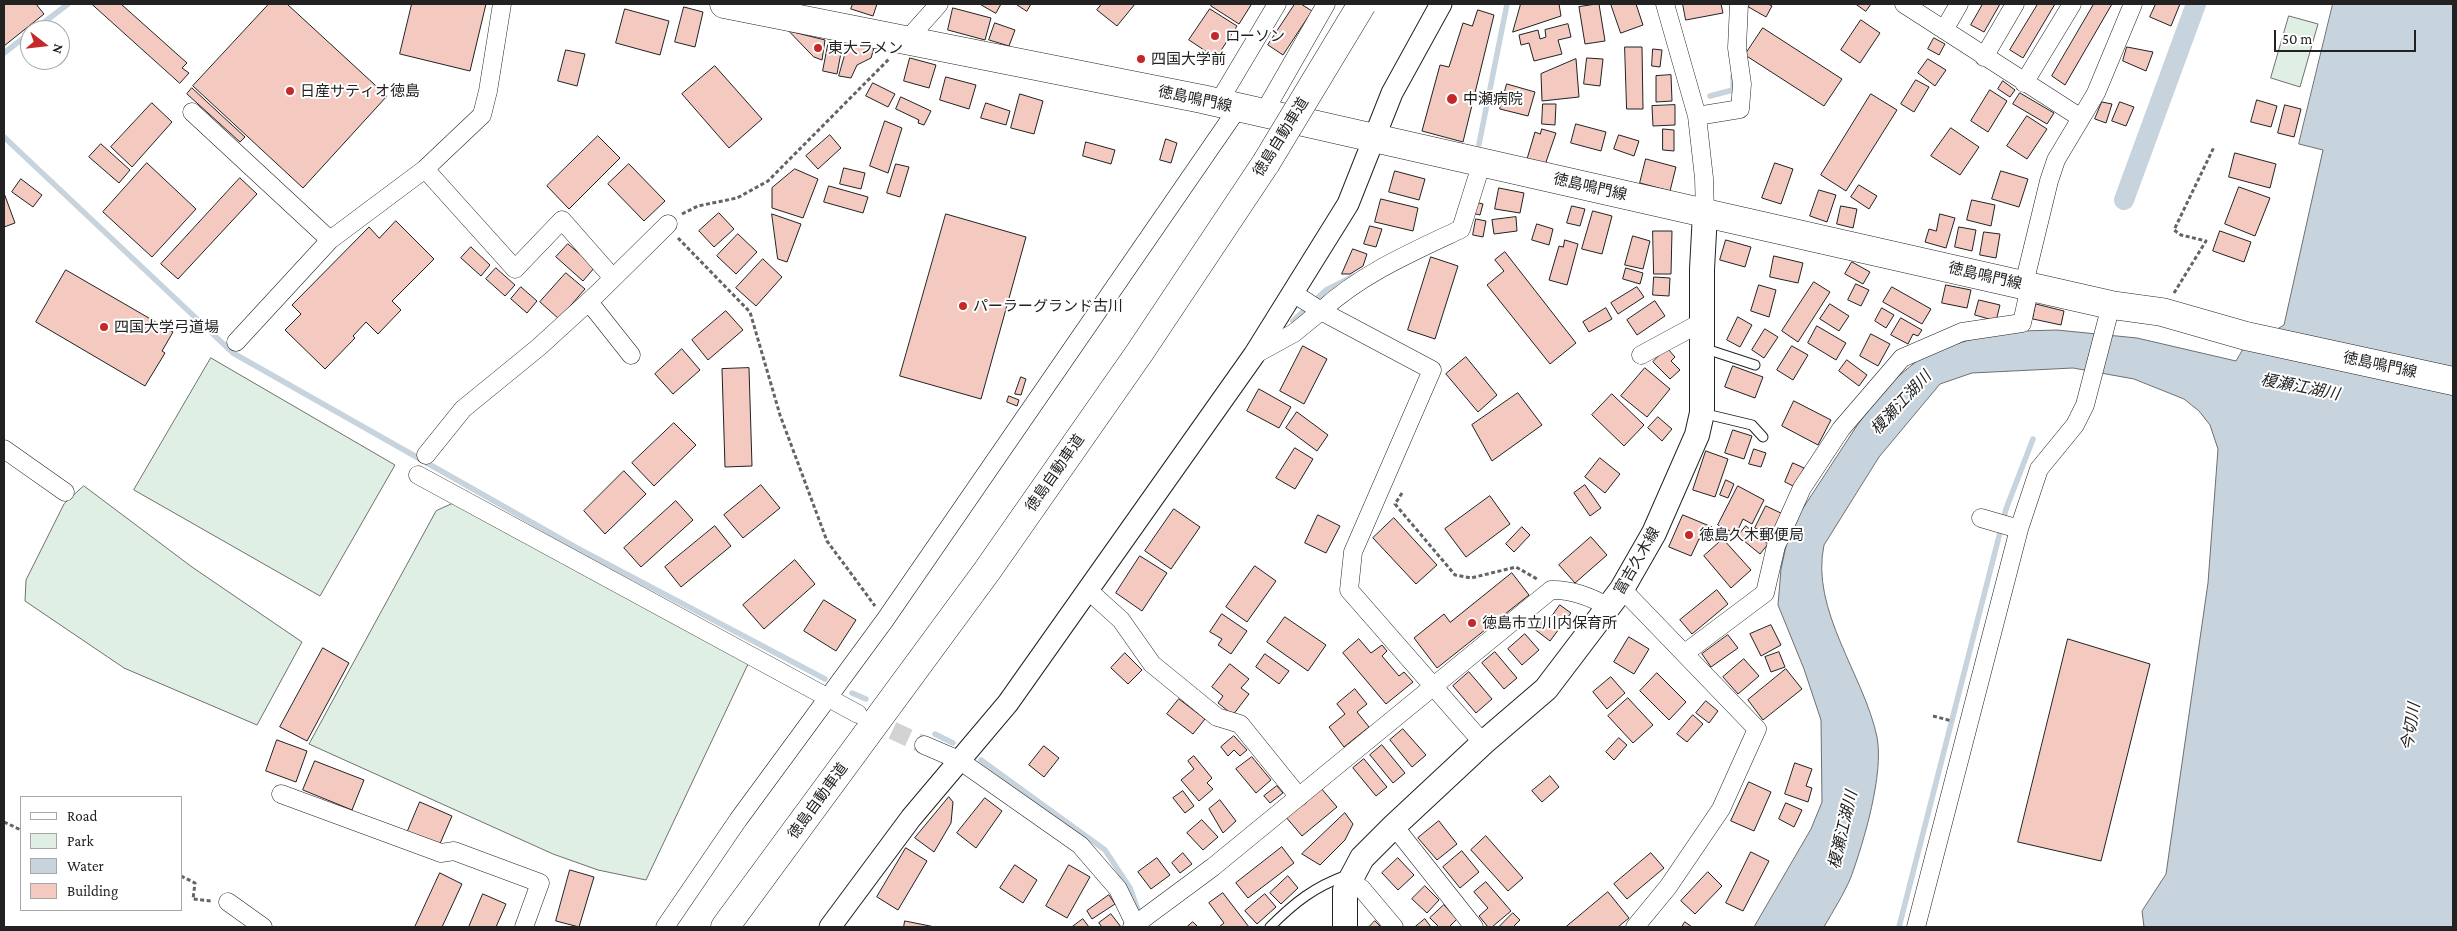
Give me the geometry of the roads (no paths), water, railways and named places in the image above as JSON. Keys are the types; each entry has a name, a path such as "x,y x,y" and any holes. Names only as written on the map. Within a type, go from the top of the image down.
{"main road":[{"name":"徳島鳴門線","path":"724,4 1239,108 2027,285 2109,313 2162,312 2246,336 2453,381"},
{"name":"徳島自動車道","path":"725,927 987,570 1140,352 1266,163 1362,4"},
{"name":"富吉久木線","path":"1345,927 1344,901 1350,877 1362,858 1483,743 1546,689 1616,598 1654,533 1697,435 1702,413 1705,214"}],"street":[{"path":"236,342 330,240 425,169 482,115 488,91 502,4"},
{"path":"906,41 939,4"},
{"path":"1239,108 1278,4"},
{"path":"666,927 738,820 885,620 1239,108 1326,4"},
{"path":"1254,355 1294,333 1309,303 1392,93 1441,4"},
{"path":"1665,4 1697,116 1704,178 1705,214"},
{"path":"1697,116 1740,109 1742,84 1738,48 1739,4"},
{"path":"1904,4 2080,118"},
{"path":"1944,30 1959,4"},
{"path":"1984,56 2014,4"},
{"path":"2024,83 2072,4"},
{"path":"1685,653 1765,594 1776,546 1802,488 1841,429 1902,358 1962,332 2022,324 2027,285 2048,181 2056,160 2096,94 2133,4"},
{"path":"192,112 330,240"},
{"path":"830,927 911,818 1008,703 1254,355 1309,303 1342,291 1397,259 1461,229 1482,162"},
{"path":"425,169 515,270 562,220 613,278"},
{"path":"426,455 463,409 539,347 589,302 668,224"},
{"path":"589,302 630,355"},
{"path":"1309,303 1432,370 1353,552 1349,590 1483,743"},
{"path":"1916,927 2001,523 2039,469 2075,425 2086,405 2109,313"},
{"path":"1641,355 1702,322"},
{"path":"4,449 65,492"},
{"path":"418,475 858,714"},
{"path":"924,745 959,760 1080,845 1118,889 1138,922 1213,867 1551,590 1616,598 1685,653 1757,729 1721,809 1668,887 1635,927"},
{"path":"1089,591 1121,620 1152,664 1217,717 1240,724 1299,797"},
{"path":"280,794 442,853 454,851 540,883 524,927"},
{"path":"1394,826 1474,927"},
{"path":"1350,877 1394,927"},
{"path":"228,902 263,927"}],"lane":[{"path":"1702,348 1755,365"},
{"path":"1702,413 1752,425 1763,437"},
{"path":"1270,927 1295,902 1324,883 1350,877"}],"water":[{"path":"2333,4 2453,4 2453,927 2144,927 2142,911 2166,874 2208,583 2218,449 2210,425 2199,411 2184,399 2134,379 2073,368 1972,373 1940,384 1879,457 1824,545 1822,569 1825,594 1831,618 1861,690 1877,737 1878,769 1872,807 1851,877 1824,927 1754,927 1811,829 1822,802 1821,720 1804,669 1778,605 1781,569 1790,528 1858,424 1890,383 1928,352 1990,334 2057,330 2137,338 2236,361 2243,349 2284,325 2323,150 2299,144"}],"waterway":[{"path":"47,20 68,4"},
{"path":"1479,144 1507,4"},
{"path":"2124,200 2196,4"},
{"path":"4,53 20,41"},
{"path":"1710,96 1733,90 1733,76"},
{"path":"4,137 233,353 577,548 825,679"},
{"path":"1293,321 1326,290 1354,276"},
{"path":"1899,927 2006,509 2033,439"},
{"path":"852,693 866,699"},
{"path":"935,734 953,743"},
{"path":"981,760 1105,850 1130,888 1141,918"}],"tunnel":[{"path":"868,719 924,745"}],"place":[{"name":"ローソン","path":"1215,36"},
{"name":"東大ラメン","path":"818,48"},
{"name":"四国大学前","path":"1141,59"},
{"name":"日産サティオ徳島","path":"290,91"},
{"name":"中瀬病院","path":"1452,99"},
{"name":"パーラーグランド古川","path":"963,306"},
{"name":"四国大学弓道場","path":"104,327"},
{"name":"徳島久木郵便局","path":"1689,535"},
{"name":"徳島市立川内保育所","path":"1472,623"}],"water label":[{"name":"榎瀬江湖川","path":"2300,387"},
{"name":"榎瀬江湖川","path":"1901,403"},
{"name":"今切川","path":"2411,727"},
{"name":"榎瀬江湖川","path":"1843,830"}]}
